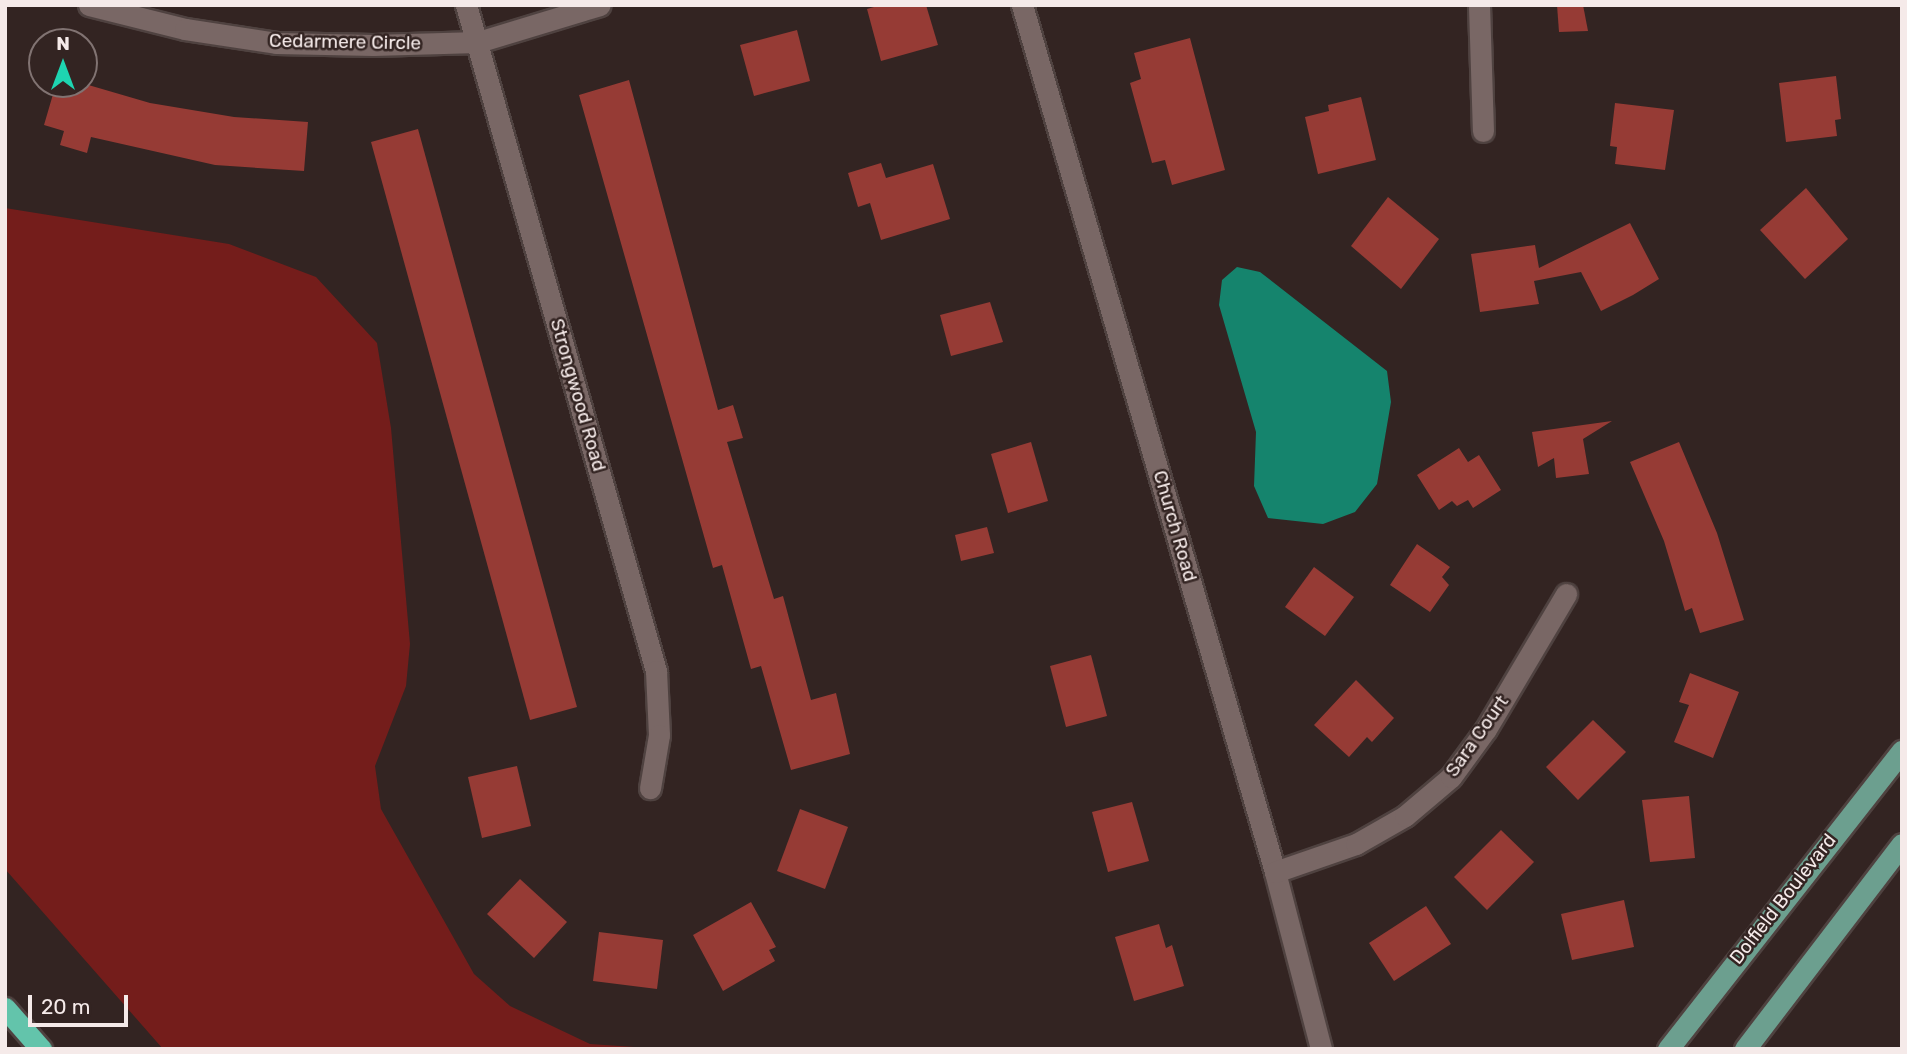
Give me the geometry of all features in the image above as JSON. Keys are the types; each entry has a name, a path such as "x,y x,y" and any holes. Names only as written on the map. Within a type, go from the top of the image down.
{"highway":[{"path":"5,1007 41,1049"}],"main road":[{"name":"Dolfield Boulevard","path":"1668,1049 1902,751"},
{"path":"1745,1049 1902,844"}],"street":[{"name":"Cedarmere Circle","path":"89,5 184,29 276,43 478,42 600,5"},
{"name":"Strongwood Road","path":"466,5 656,671 659,735 650,788"},
{"name":"Church Road","path":"1022,5 1275,872 1321,1049"},
{"path":"1479,5 1483,131"},
{"name":"Sara Court","path":"1275,872 1356,844 1405,816 1451,777 1486,729 1566,594"}],"shaded area":[{"path":"5,208 229,244 316,277 377,343 391,428 410,644 406,686 375,766 381,809 474,974 510,1006 590,1044 664,1049 163,1049 5,869"},
{"path":"1237,267 1260,272 1387,371 1391,402 1377,484 1355,512 1323,524 1268,518 1254,486 1256,432 1219,305 1222,280"}],"building":[{"path":"881,5 926,5 938,45 881,61 867,9"},
{"path":"1557,5 1583,5 1588,31 1559,32"},
{"path":"797,30 810,81 754,96 740,45"},
{"path":"1190,38 1225,170 1172,185 1165,160 1152,163 1130,83 1141,79 1134,53"},
{"path":"1836,76 1841,119 1835,120 1837,136 1786,142 1779,83"},
{"path":"629,80 718,410 733,405 743,438 727,442 774,599 783,596 811,700 836,693 850,754 791,770 761,666 751,669 722,565 713,568 579,95"},
{"path":"98,88 150,103 234,117 308,122 304,171 215,165 91,137 87,153 60,145 64,131 44,125 52,98 98,98"},
{"path":"1361,97 1376,160 1318,174 1305,117 1329,111 1328,105"},
{"path":"1615,103 1674,110 1665,170 1615,164 1617,147 1610,146"},
{"path":"418,129 577,707 530,720 371,142"},
{"path":"881,163 886,178 933,164 950,219 881,240 870,203 858,207 848,173"},
{"path":"1806,188 1848,239 1805,279 1760,230"},
{"path":"1388,197 1439,239 1401,289 1351,246"},
{"path":"1630,223 1659,279 1633,295 1601,311 1581,272 1534,281 1539,304 1480,312 1471,254 1535,245 1539,268"},
{"path":"990,302 1003,342 951,356 940,315"},
{"path":"1612,421 1583,439 1589,474 1556,478 1554,458 1538,467 1532,432"},
{"path":"1031,442 1048,501 1008,513 991,454"},
{"path":"1679,442 1717,533 1744,620 1700,633 1692,608 1685,611 1664,541 1630,462"},
{"path":"1459,448 1468,462 1479,455 1501,490 1473,508 1468,500 1457,506 1452,501 1439,510 1417,475"},
{"path":"987,527 994,553 961,561 955,535"},
{"path":"1417,544 1450,567 1442,577 1449,585 1430,612 1390,585"},
{"path":"1314,567 1354,597 1325,636 1285,607"},
{"path":"1091,655 1107,716 1066,727 1050,666"},
{"path":"1690,673 1739,692 1713,758 1674,742 1689,705 1679,702"},
{"path":"1356,680 1394,718 1372,742 1367,737 1349,757 1314,725"},
{"path":"1593,720 1626,752 1578,800 1546,767"},
{"path":"517,766 531,826 482,838 468,777"},
{"path":"1689,796 1695,858 1650,862 1642,800"},
{"path":"1132,802 1149,861 1108,872 1092,812"},
{"path":"800,809 848,827 825,889 777,871"},
{"path":"1501,830 1534,862 1487,910 1454,877"},
{"path":"520,879 567,922 534,958 487,914"},
{"path":"1624,900 1634,947 1572,960 1561,914"},
{"path":"751,902 776,947 769,950 775,961 723,991 693,935"},
{"path":"1426,906 1451,944 1394,981 1369,943"},
{"path":"1159,924 1166,948 1172,945 1184,986 1134,1001 1115,937"},
{"path":"599,932 663,940 657,989 593,981"}]}
